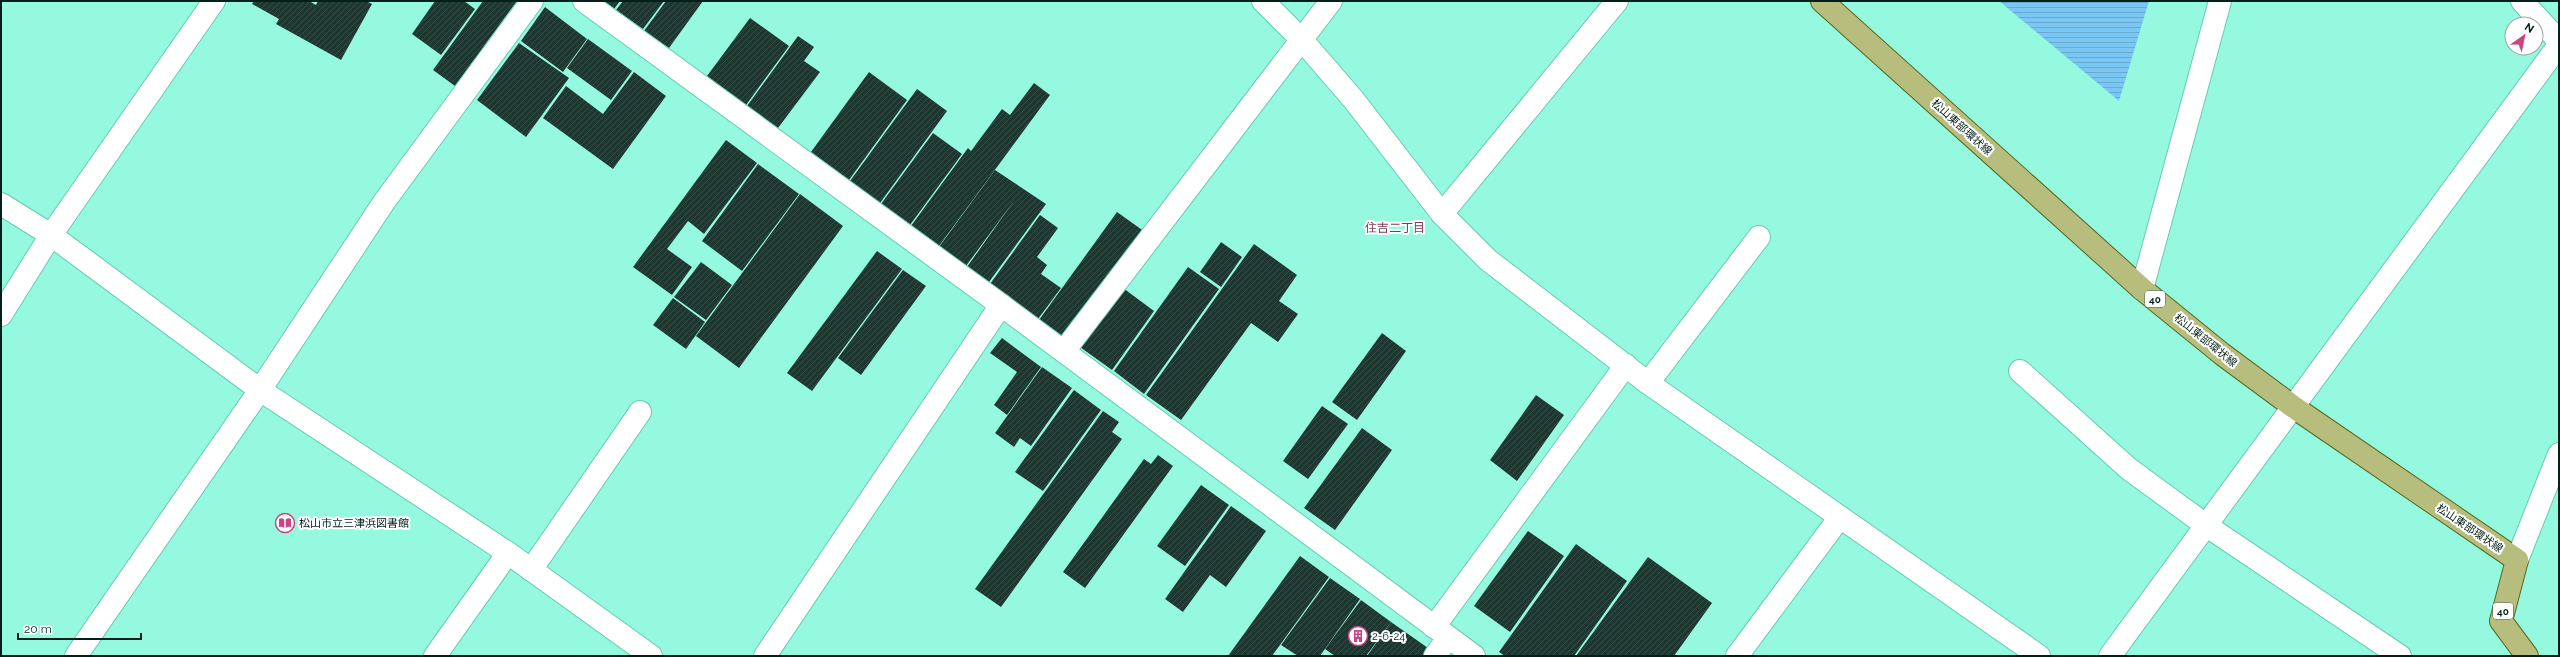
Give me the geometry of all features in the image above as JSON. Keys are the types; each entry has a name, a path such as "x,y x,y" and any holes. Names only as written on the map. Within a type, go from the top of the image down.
{"main road":[{"name":"松山東部環状線","path":"1822,1 2142,289 2222,354 2294,408 2517,560"},
{"name":"40","path":"2517,560 2501,621 2527,656"}],"street":[{"path":"1,315 51,235 214,1"},
{"path":"76,656 260,390 384,202 532,1"},
{"path":"584,1 1064,351 1474,656"},
{"path":"1263,1 1302,40 1353,99 1442,214 1488,260 1648,383 2039,656"},
{"path":"1064,351 1331,1"},
{"path":"1442,214 1617,1"},
{"path":"2142,289 2220,1"},
{"path":"2522,1 2559,41"},
{"path":"2110,656 2294,408 2559,45"},
{"path":"1,204 51,235 260,390 508,553 651,656"},
{"path":"1648,383 1759,237"},
{"path":"765,656 1001,305"},
{"path":"1435,656 1441,632 1626,365"},
{"path":"2020,371 2129,468 2207,526 2400,656"},
{"path":"530,570 640,412"},
{"path":"2517,560 2559,454"},
{"path":"1737,656 1840,517"},
{"path":"435,656 508,553"}],"water":[{"path":"1999,1 2149,1 2119,101"}],"building":[{"path":"254,1 309,1 316,5 318,1 366,1 372,4 341,60 276,24 279,19 252,4"},
{"path":"435,1 464,1 475,9 441,55 412,34"},
{"path":"483,1 517,1 455,86 433,70"},
{"path":"604,1 620,1 614,9"},
{"path":"623,1 664,1 643,29 616,10"},
{"path":"666,1 703,1 669,48 644,31"},
{"path":"545,7 587,39 563,72 521,41"},
{"path":"750,18 789,46 746,105 707,76"},
{"path":"798,36 814,47 804,61 820,72 778,128 747,106"},
{"path":"588,39 632,71 611,100 567,68"},
{"path":"519,43 569,78 526,137 477,100"},
{"path":"634,72 666,96 613,169 543,118 566,86 603,114"},
{"path":"869,72 907,100 849,180 811,152"},
{"path":"1034,83 1050,95 939,246 911,226 968,148 971,151 1002,109 1010,115"},
{"path":"917,89 947,111 880,203 850,181"},
{"path":"933,133 962,154 910,225 881,204"},
{"path":"726,140 757,163 704,234 688,221 667,249 692,267 672,295 633,267"},
{"path":"758,164 799,194 742,271 702,241"},
{"path":"995,170 1046,204 989,282 967,267 1016,198 966,266 939,247"},
{"path":"800,194 843,226 739,368 696,336"},
{"path":"1117,212 1145,232 1066,339 1039,320"},
{"path":"1040,215 1058,228 1037,257 1047,265 1041,274 1061,288 1038,319 990,284"},
{"path":"1221,242 1242,257 1221,287 1200,272"},
{"path":"1254,244 1297,275 1279,301 1298,314 1278,342 1251,323 1181,420 1146,395"},
{"path":"877,251 902,269 812,391 787,373"},
{"path":"701,262 732,285 706,320 674,297"},
{"path":"1188,267 1219,289 1144,394 1114,371"},
{"path":"903,270 926,286 861,375 838,358"},
{"path":"1123,288 1154,311 1112,370 1080,347"},
{"path":"673,298 705,322 686,349 653,325"},
{"path":"1382,333 1406,351 1357,420 1332,402"},
{"path":"1002,338 1041,367 1007,415 994,405 1017,372 990,353"},
{"path":"1042,367 1072,388 1031,446 1020,438 1014,447 995,433"},
{"path":"1074,390 1101,410 1043,491 1015,472"},
{"path":"1536,395 1564,415 1517,481 1490,460"},
{"path":"1322,406 1348,424 1308,479 1283,461"},
{"path":"1103,411 1119,422 1112,432 1122,439 1001,607 975,589"},
{"path":"1362,428 1392,450 1335,530 1304,508"},
{"path":"1158,455 1173,466 1085,588 1063,572 1144,459 1151,464"},
{"path":"1201,485 1229,505 1185,566 1157,546"},
{"path":"1231,506 1266,531 1226,587 1210,575 1183,612 1165,599"},
{"path":"1528,531 1564,556 1510,632 1474,606"},
{"path":"1576,544 1627,581 1574,656 1505,656 1499,652"},
{"path":"1300,556 1329,577 1272,656 1228,656"},
{"path":"1648,557 1712,603 1674,656 1576,656"},
{"path":"1330,578 1360,599 1320,656 1298,656 1281,645"},
{"name":"2-6-24","path":"1361,600 1391,622 1366,656 1335,656 1325,649"},
{"path":"1391,622 1428,648 1422,656 1367,656"}],"place":[{"name":"松山市立三津浜図書館","path":"285,523"},
{"name":"2-6-24","path":"1358,636"}],"district":[{"name":"住吉二丁目","path":"1395,228"}]}
